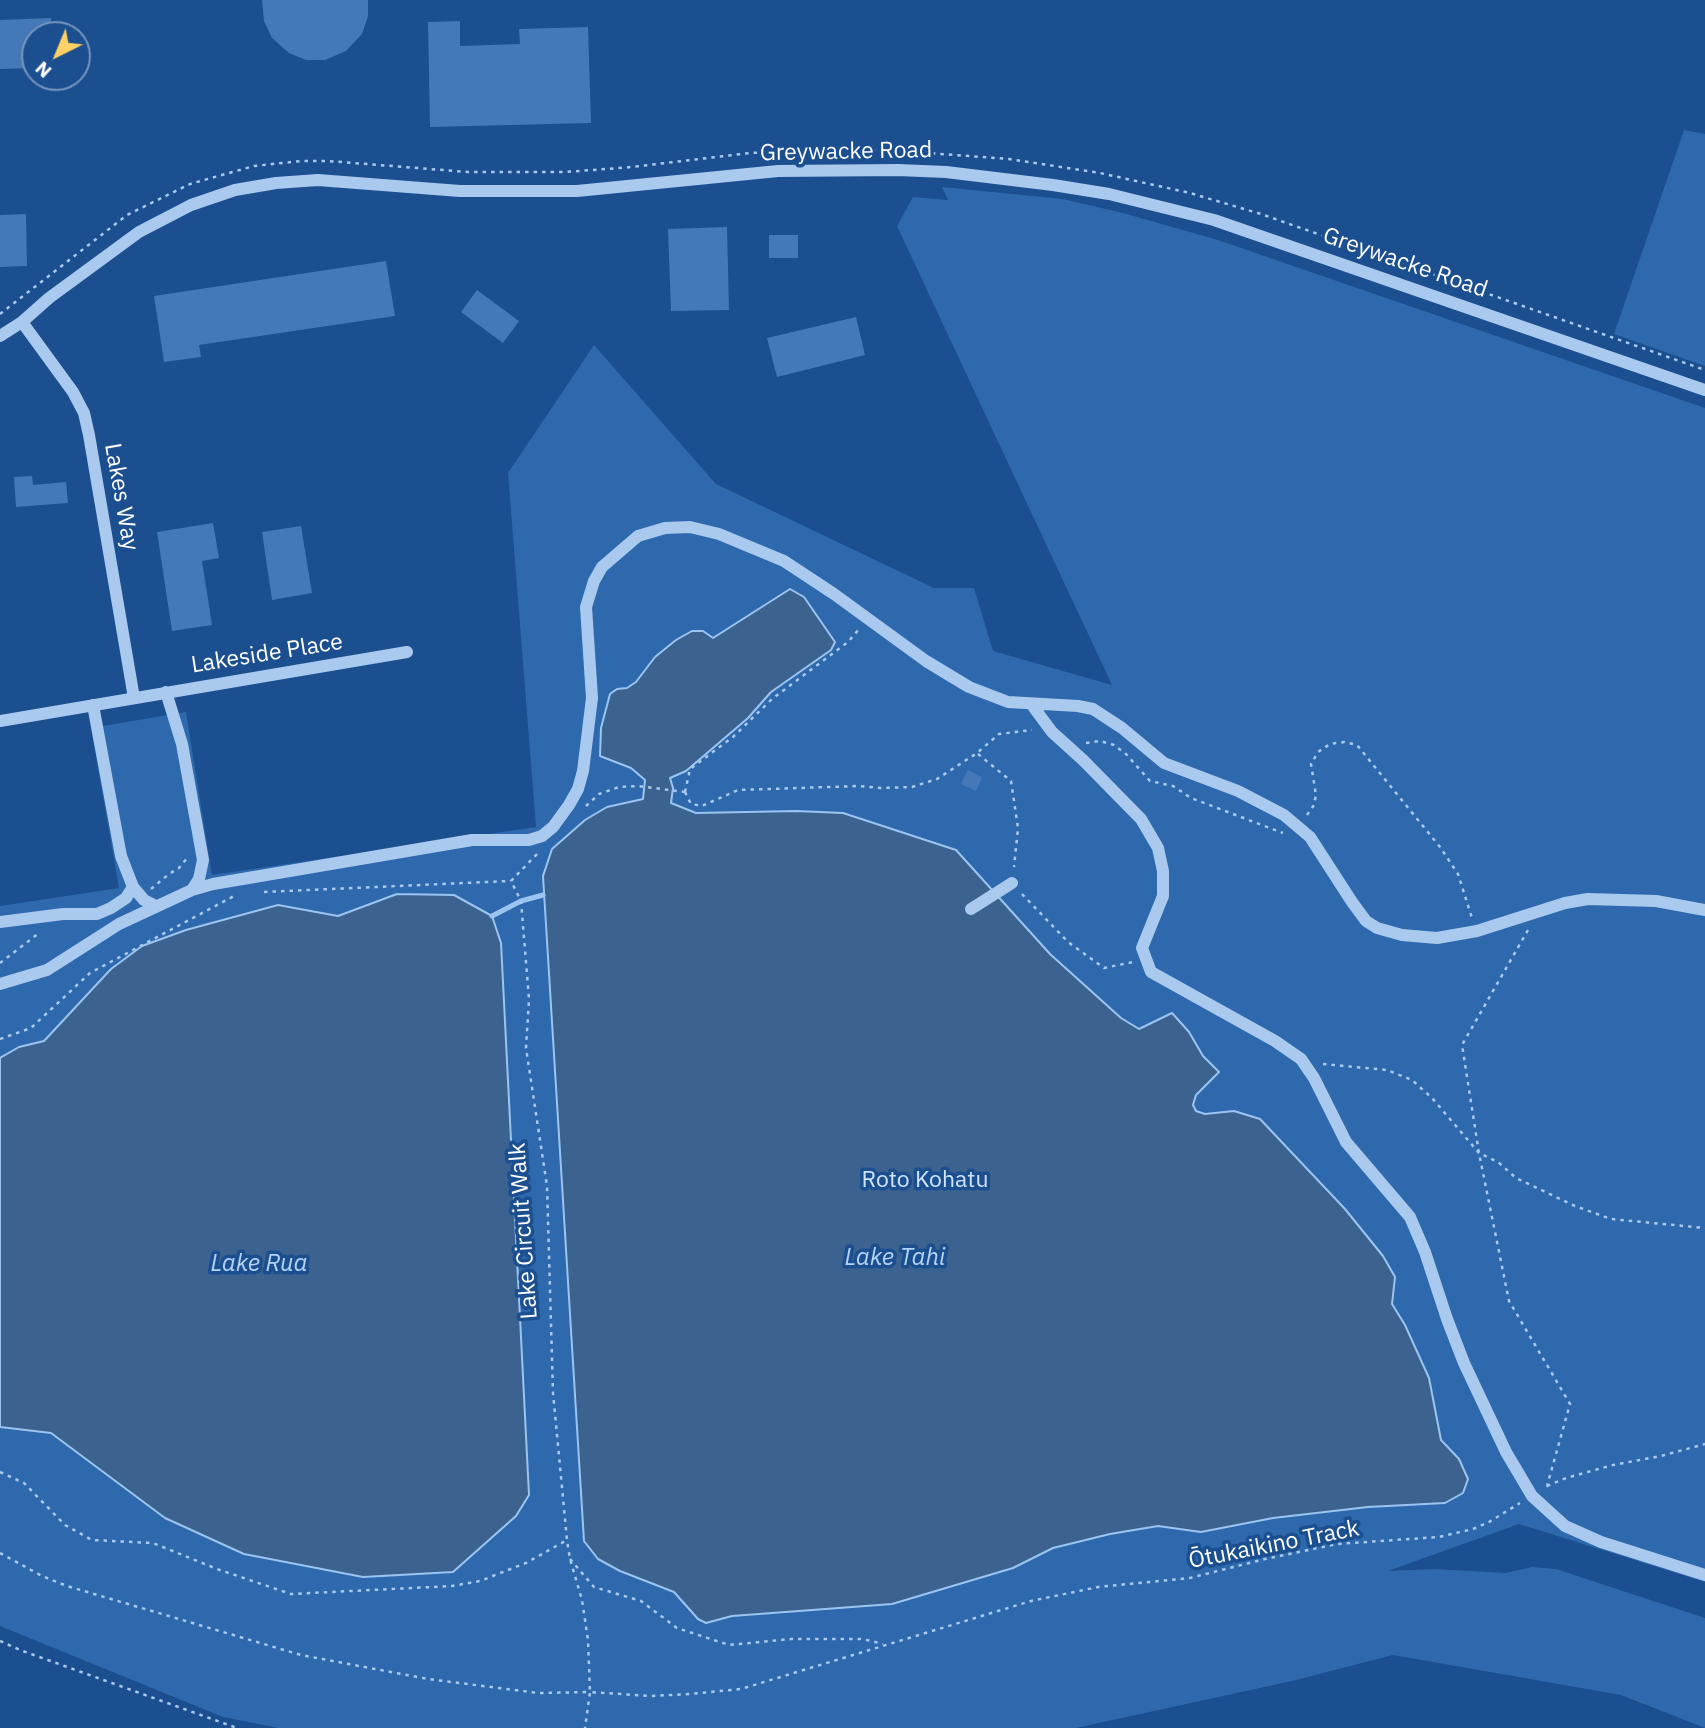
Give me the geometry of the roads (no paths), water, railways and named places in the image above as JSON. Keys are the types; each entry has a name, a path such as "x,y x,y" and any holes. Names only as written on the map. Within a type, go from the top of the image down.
{"street":[{"name":"Greywacke Road","path":"0,336 139,232 191,205 235,190 276,183 331,181 433,190 511,192 642,186 778,171 898,170 946,172 1053,184 1110,194 1214,220 1705,390"},
{"name":"Lakes Way","path":"22,322 73,392 83,413 134,698"},
{"path":"0,984 47,970 94,938 192,890 239,886 472,840 529,839 542,836 553,827 578,789 588,743 592,698 586,607 594,581 602,567 639,536 665,528 690,527 719,534 784,561 926,661 969,687 1008,702 1059,704 1093,709 1122,728 1164,763 1250,797 1298,826 1320,849 1366,921 1377,928 1424,938 1437,938 1477,931 1566,903 1588,899 1657,901 1705,910"},
{"name":"Lakeside Place","path":"0,721 407,653"},
{"path":"166,692 182,744 203,860 199,878 192,890"},
{"path":"93,705 121,856 133,887 144,900 156,906"},
{"path":"1032,705 1047,724 1141,820 1158,848 1163,871 1163,895 1142,948 1152,972 1275,1041 1304,1063 1346,1142 1410,1217 1464,1363 1506,1452 1532,1496 1565,1526 1601,1542 1705,1575"},
{"path":"971,909 1012,883"},
{"path":"0,922 62,914 97,914 126,898 133,887"}],"water":[{"name":"Lake Tahi","path":"790,589 804,597 835,642 831,650 771,692 748,718 686,771 670,778 673,788 671,803 696,813 843,813 956,850 1050,954 1121,1018 1139,1029 1172,1013 1189,1032 1203,1056 1219,1072 1196,1095 1193,1105 1196,1111 1205,1114 1234,1111 1260,1119 1345,1209 1383,1256 1395,1277 1392,1304 1405,1325 1429,1378 1441,1440 1459,1459 1468,1479 1463,1493 1445,1503 1368,1507 1273,1518 1201,1532 1158,1526 1110,1534 1053,1548 1013,1568 892,1604 732,1616 706,1623 698,1619 674,1592 620,1571 598,1559 584,1541 543,876 552,849 585,820 607,807 643,799 645,780 631,768 600,756 601,728 610,694 636,682 655,657 676,640 692,631 703,631 713,638"},
{"name":"Lake Rua","path":"397,894 454,895 492,916 501,943 529,1495 516,1516 453,1572 363,1577 244,1554 165,1518 51,1433 0,1427 0,1058 19,1047 44,1041 111,969 142,946 186,930 278,905 338,916"}],"waterway":[{"path":"492,916 521,901 543,895"}],"park label":[{"name":"Roto Kohatu","path":"925,1180"}]}
